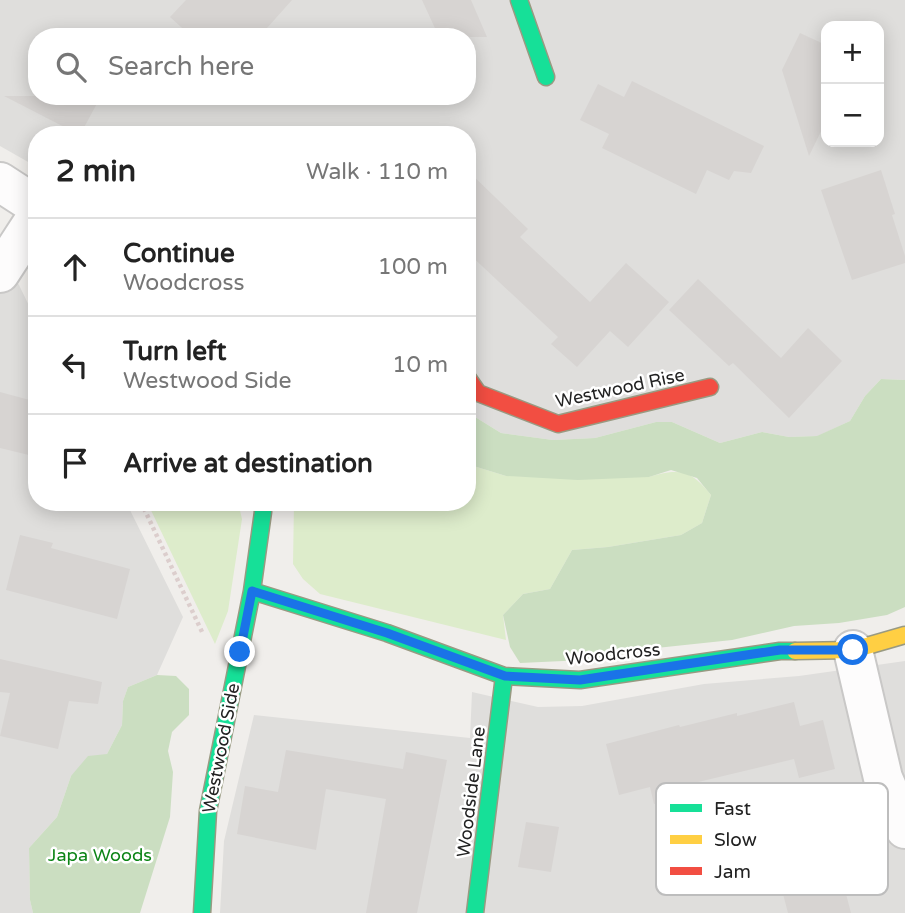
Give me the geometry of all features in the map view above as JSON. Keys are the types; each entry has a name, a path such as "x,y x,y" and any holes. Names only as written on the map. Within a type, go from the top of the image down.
{"street":[{"path":"519,0 546,77"},
{"path":"0,182 28,200"},
{"path":"0,272 28,230"},
{"name":"Westwood Rise","path":"476,390 558,424 710,387"},
{"name":"Westwood Side","path":"202,913 208,811 252,591 264,511"},
{"name":"Woodcross","path":"252,591 387,633 505,676 580,680 780,650 853,650 905,635"},
{"path":"853,650 885,783"},
{"name":"Woodside Lane","path":"475,913 505,676"},
{"path":"888,790 905,829"}],"path":[{"path":"145,511 206,641 240,652"}],"shaded area":[{"path":"0,0 905,0 905,380 881,379 865,396 850,421 818,436 789,437 762,432 720,443 672,422 656,422 595,438 553,440 501,433 476,418 476,126 28,126 28,162 0,146"},
{"path":"0,259 19,285 28,304 28,511 130,511 183,617 157,675 128,687 123,701 122,725 107,754 71,776 57,817 29,848 30,900 33,913 0,913"},
{"path":"905,661 905,913 220,913 224,841 254,715 470,738 472,692 538,707 582,706 704,684 799,676"}],"green space":[{"path":"881,379 905,380 905,607 887,615 839,623 794,626 732,640 647,649 585,660 520,663 510,647 503,615 523,594 550,589 572,550 681,535 702,523 711,495 697,478 671,470 649,477 578,480 506,476 476,467 476,418 501,433 553,440 595,438 656,422 672,422 720,443 762,432 789,437 817,436 850,421 865,396"},
{"path":"476,467 506,476 649,477 677,472 697,480 711,495 702,523 681,535 572,550 550,589 523,594 503,615 506,640 320,594 303,579 293,564 294,511 476,511"},
{"path":"151,511 240,511 242,519 228,611 215,644"},
{"name":"Japa Woods","path":"157,675 176,676 189,689 189,715 172,732 168,751 173,772 170,817 140,913 33,913 30,900 29,848 57,817 71,776 88,756 107,754 122,725 123,701 128,687"}],"building":[{"path":"186,0 292,0 267,28 182,28 170,17"},
{"path":"422,0 471,0 487,37 476,37 476,28 435,28"},
{"path":"800,33 821,43 821,131 809,156 782,70"},
{"path":"632,81 764,146 751,173 734,171 729,180 707,170 696,194 602,148 609,134 580,120 598,84 624,97"},
{"path":"4,96 28,96 28,105 96,105 85,126 62,126"},
{"path":"881,170 895,214 892,215 905,263 852,280 821,190"},
{"path":"476,179 528,229 520,237 590,302 626,263 669,302 628,347 610,331 577,367 551,344 558,337 476,260"},
{"path":"698,279 781,358 808,328 842,361 789,418 733,363 729,366 669,310"},
{"path":"0,392 28,400 28,455 0,448"},
{"path":"20,535 53,543 51,548 130,569 117,619 6,590"},
{"path":"0,659 102,682 98,704 69,701 58,749 0,736 10,693 0,692"},
{"path":"794,702 800,726 823,720 835,769 799,778 794,759 694,783 656,783 654,804 650,787 619,795 606,744 679,725 680,727 737,713 737,716"},
{"path":"286,750 403,769 406,752 447,760 417,913 366,913 386,799 326,789 316,850 237,834 245,786 278,792"},
{"path":"526,822 559,827 551,872 518,867"},
{"path":"783,895 846,895 851,913 788,913"}],"traffic: fast":[{"path":"519,0 546,77"},
{"path":"202,913 208,811 252,591 263,511"},
{"path":"252,591 387,633 504,676 580,680 795,651"},
{"path":"475,913 504,676"}],"traffic: slow":[{"path":"795,651 853,650 905,635"}],"traffic: jam":[{"path":"476,390 558,424 710,387"}],"route":[{"path":"240,652 252,591 387,633 505,676 580,680 780,650 853,650"}]}
